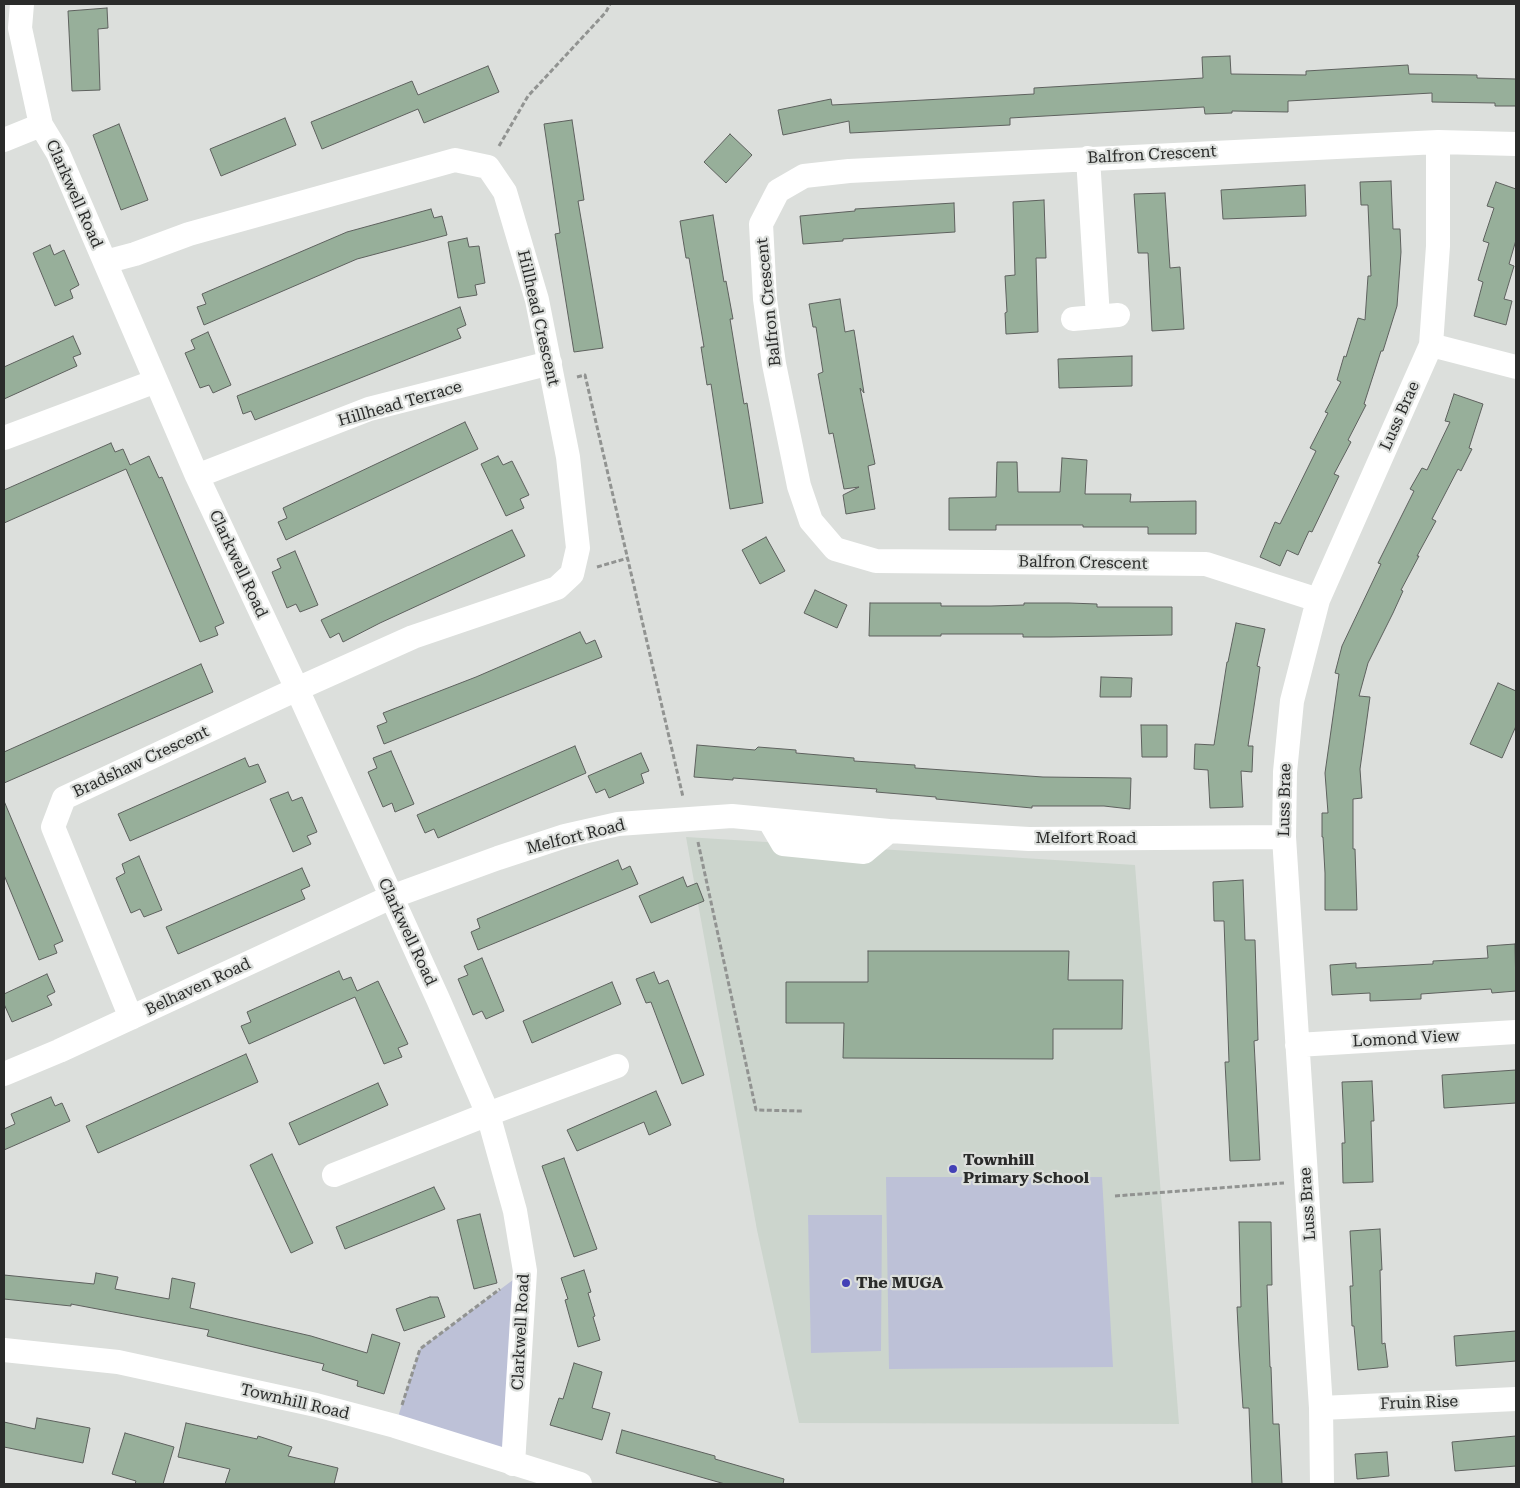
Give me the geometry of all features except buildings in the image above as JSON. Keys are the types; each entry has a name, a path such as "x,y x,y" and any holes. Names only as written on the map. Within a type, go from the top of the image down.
{"street":[{"name":"Clarkwell Road","path":"22,4 20,28 42,125 58,153 197,476 297,689 438,999 488,1114 515,1211 525,1271 513,1464"},
{"path":"4,140 42,125"},
{"name":"Balfron Crescent","path":"1318,600 1206,564 876,561 835,549 811,521 799,486 774,364 765,299 761,224 778,190 804,176 849,171 1438,142 1516,144"},
{"name":"Luss Brae","path":"1322,1484 1321,1408 1284,837 1285,772 1292,701 1318,600 1431,346 1438,246 1438,142"},
{"path":"1073,319 1108,316 1088,158"},
{"path":"105,262 237,220 455,160 488,167"},
{"name":"Hillhead Crescent","path":"297,689 413,637 557,588 572,574 578,548 568,457 537,300 505,192 488,167"},
{"path":"1431,346 1516,367"},
{"name":"Hillhead Terrace","path":"197,476 369,409 551,372"},
{"path":"4,438 156,381"},
{"name":"Bradshaw Crescent","path":"131,1018 53,827 64,798 297,689"},
{"name":"Melfort Road","path":"391,897 565,836 618,824 732,816 889,831 1029,839 1284,837"},
{"name":"Belhaven Road","path":"4,1074 59,1051 391,897"},
{"name":"Lomond View","path":"1297,1045 1516,1032"},
{"path":"334,1175 488,1114 617,1066"},
{"name":"Townhill Road","path":"4,1350 118,1362 316,1406 395,1426 580,1484"},
{"name":"Fruin Rise","path":"1321,1408 1516,1399"}],"path":[{"path":"488,167 528,96 606,12 610,4"},
{"path":"551,372 585,375 691,819 756,1110 802,1112"},
{"path":"1115,1196 1307,1182"},
{"path":"395,1426 420,1349 525,1271"}],"shaded area":[{"name":"Townhill Primary School","path":"686,837 1135,865 1179,1424 799,1423 757,1230"},
{"path":"886,1177 1102,1177 1113,1367 889,1369"},
{"name":"The MUGA","path":"808,1215 882,1215 881,1351 811,1353"},
{"path":"525,1271 513,1464 395,1426 420,1349"}],"place":[{"name":"Townhill Primary School","path":"953,1169"},
{"name":"The MUGA","path":"846,1283"}]}
